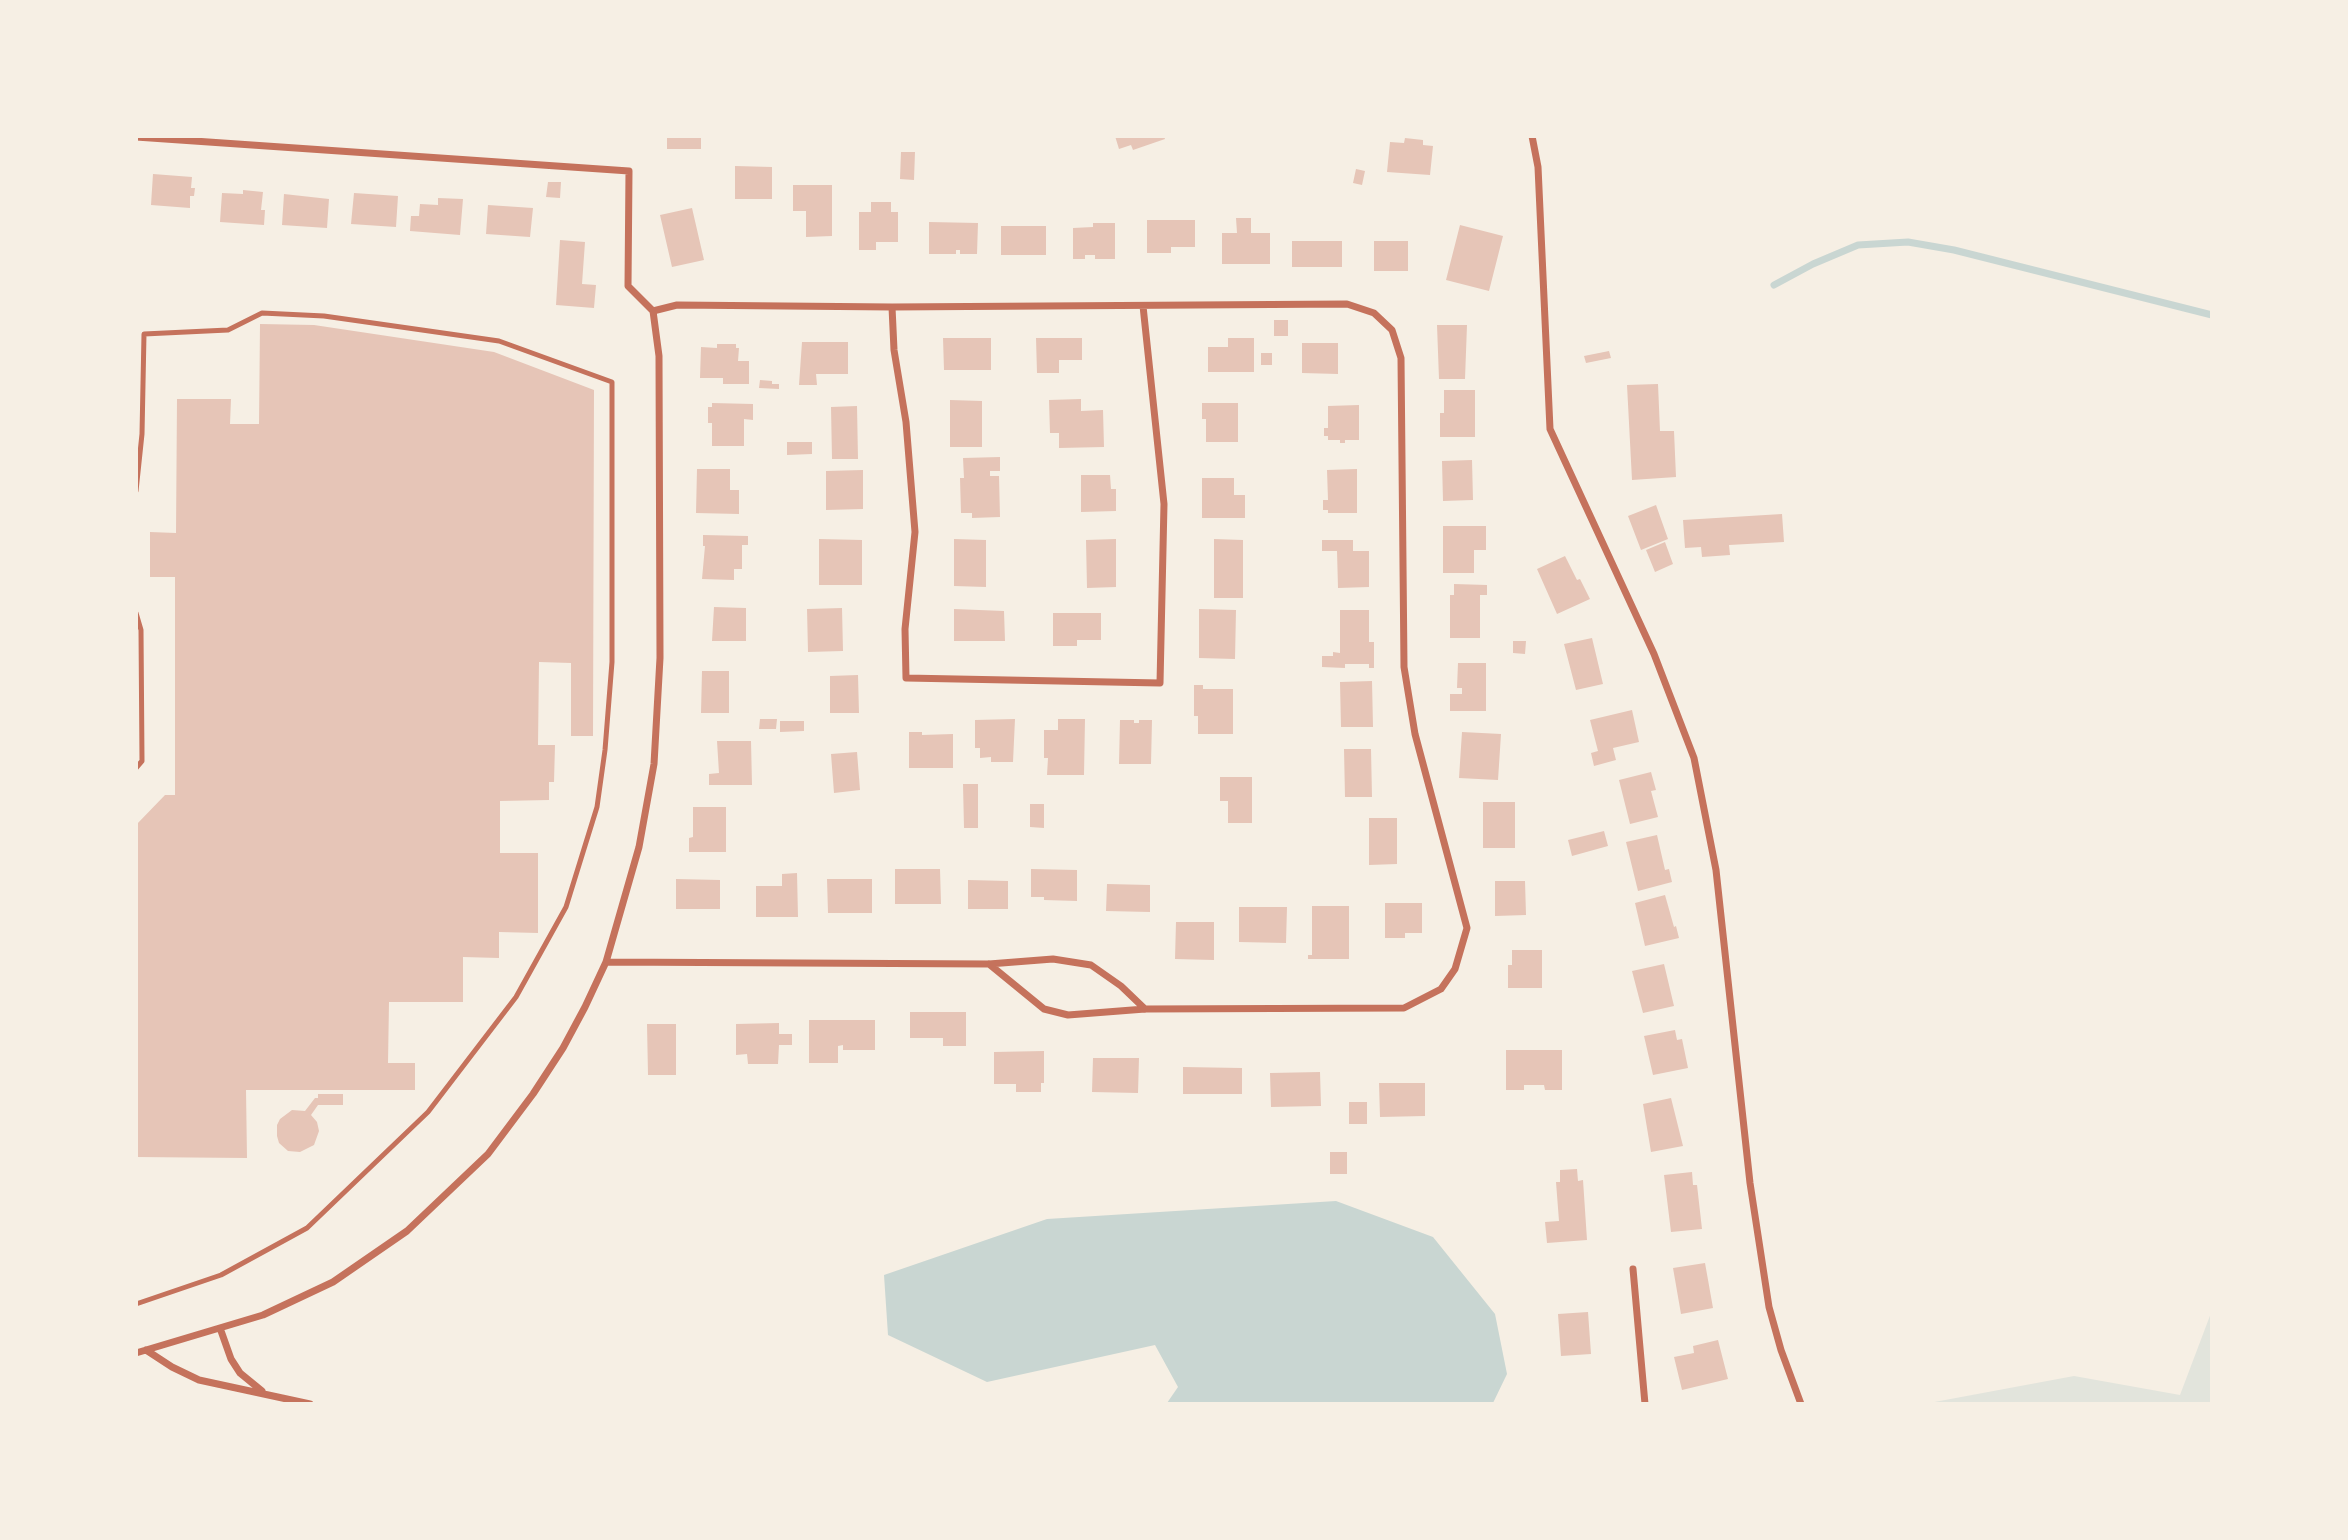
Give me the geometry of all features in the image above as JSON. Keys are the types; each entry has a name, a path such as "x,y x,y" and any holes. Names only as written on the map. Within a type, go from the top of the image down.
{"street":[{"path":"1532,136 1538,167 1550,429 1654,654 1694,758 1716,870 1747,1158 1769,1307 1801,1404"},
{"path":"136,137 629,171 628,286 653,310 659,356 660,645 654,764 639,847 606,962 568,1038 533,1094 488,1154 407,1231 333,1282 262,1315 136,1353"},
{"path":"653,310 677,305 892,307 1347,304 1374,313 1392,330 1401,358 1404,667 1415,734 1467,928 1455,968 1441,989 1404,1008 1145,1009 1068,1015 1044,1009 989,964"},
{"path":"892,307 894,350 906,422 915,532 905,629 906,678 1160,683 1164,504 1143,306"},
{"path":"606,962 989,964 1053,959 1091,965 1121,986 1145,1009"},
{"path":"1633,1269 1646,1404"},
{"path":"220,1328 231,1359 240,1373 262,1392"},
{"path":"146,1350 199,1380 310,1404"}],"lane":[{"path":"136,491 139,473 140,334 228,330 262,313 324,316 499,341 612,382 612,662 597,807 566,907 516,997 428,1112 307,1228 221,1275 136,1304"},
{"path":"136,612 141,629 142,761 136,768"}],"shaded area":[{"path":"1336,1201 1433,1237 1495,1314 1507,1374 1493,1403 1167,1403 1178,1387 1155,1345 987,1382 888,1335 884,1275 1047,1219"},
{"path":"2211,1313 2211,1403 1929,1403 2074,1376 2180,1395"}],"building":[{"path":"667,136 701,136 701,149 667,149"},
{"path":"1115,136 1164,136 1165,139 1133,150 1131,145 1119,149"},
{"path":"1405,138 1423,140 1423,145 1433,146 1430,175 1387,172 1390,142 1404,143"},
{"path":"901,152 915,152 914,180 900,179"},
{"path":"735,166 772,167 772,199 735,199"},
{"path":"1356,169 1365,171 1362,185 1353,183"},
{"path":"153,174 192,177 191,188 195,188 194,196 190,196 190,208 151,205"},
{"path":"548,182 561,182 560,198 546,197"},
{"path":"793,185 832,185 832,236 806,237 806,211 793,211"},
{"path":"243,190 263,192 261,210 265,210 264,225 220,222 222,193 243,194"},
{"path":"354,193 398,196 396,227 351,224"},
{"path":"284,194 329,199 327,228 282,225"},
{"path":"438,198 463,199 460,235 410,231 411,216 419,216 420,204 438,205"},
{"path":"871,202 891,202 891,212 898,212 898,242 876,242 876,250 859,250 859,212 871,212"},
{"path":"488,205 533,208 530,237 486,234"},
{"path":"692,208 704,260 672,267 660,215"},
{"path":"1236,218 1251,218 1251,233 1270,233 1270,264 1222,264 1222,233 1237,233"},
{"path":"1147,220 1195,220 1195,247 1171,247 1171,253 1147,253"},
{"path":"929,222 978,223 977,254 960,254 960,250 956,250 956,254 929,254"},
{"path":"1093,223 1115,223 1115,259 1095,259 1095,255 1085,255 1085,259 1073,259 1073,228 1093,227"},
{"path":"1460,225 1503,236 1489,291 1446,280"},
{"path":"1001,226 1046,226 1046,255 1001,255"},
{"path":"560,240 585,242 582,284 596,285 594,308 556,305"},
{"path":"1292,241 1342,241 1342,267 1292,267"},
{"path":"1374,241 1408,241 1408,271 1374,271"},
{"path":"1274,320 1288,320 1288,336 1274,336"},
{"path":"260,324 314,325 494,352 594,390 593,736 571,736 571,663 539,662 538,745 555,745 554,782 549,782 549,800 500,801 500,853 538,853 538,933 499,932 499,958 463,957 463,1002 389,1002 388,1063 415,1063 415,1090 246,1090 247,1158 136,1157 136,825 165,795 175,795 175,577 150,577 150,532 176,533 177,399 231,399 230,424 259,424"},
{"path":"1437,325 1467,325 1465,379 1439,379"},
{"path":"943,338 991,338 991,370 944,370"},
{"path":"1036,338 1082,338 1082,360 1059,360 1059,373 1037,373"},
{"path":"1228,338 1254,338 1254,372 1208,372 1208,347 1228,347"},
{"path":"802,342 848,342 848,374 816,374 817,385 799,385"},
{"path":"1302,343 1338,343 1338,374 1302,373"},
{"path":"717,344 736,344 736,348 739,348 738,361 749,361 749,384 723,384 723,378 700,378 701,347 717,348"},
{"path":"1609,351 1611,358 1586,363 1584,356"},
{"path":"1261,353 1272,353 1272,365 1261,365"},
{"path":"760,380 779,384 779,389 759,388"},
{"path":"1658,384 1660,431 1674,431 1676,477 1632,480 1627,385"},
{"path":"1444,390 1475,390 1475,437 1440,437"},
{"path":"1081,399 1081,411 1103,410 1104,447 1059,448 1059,433 1050,433 1049,400"},
{"path":"950,400 982,401 982,447 950,447"},
{"path":"712,403 753,404 753,420 744,419 744,446 712,446 712,423 708,423 708,407 712,407"},
{"path":"1202,403 1238,403 1238,442 1206,442 1206,419 1202,419"},
{"path":"1359,405 1359,440 1345,440 1345,443 1340,443 1340,440 1328,440 1328,436 1324,436 1324,428 1328,428 1328,406"},
{"path":"857,406 858,459 832,459 831,407"},
{"path":"787,442 812,442 812,454 787,455"},
{"path":"1000,457 1000,471 990,471 990,476 999,476 1000,517 972,518 972,513 961,513 960,478 964,478 963,458"},
{"path":"1472,460 1473,500 1443,501 1442,461"},
{"path":"697,469 730,469 730,490 739,490 739,514 696,513"},
{"path":"1357,469 1357,513 1328,513 1328,510 1323,510 1323,500 1328,500 1327,470"},
{"path":"863,470 863,509 826,510 826,471"},
{"path":"1081,475 1110,475 1111,489 1116,489 1116,511 1081,512"},
{"path":"1202,478 1234,478 1234,495 1245,495 1245,518 1202,518"},
{"path":"1656,505 1668,539 1641,550 1628,516"},
{"path":"1782,514 1784,542 1729,545 1730,555 1702,557 1701,547 1685,548 1683,520"},
{"path":"1443,526 1486,526 1486,550 1474,550 1474,573 1443,573"},
{"path":"703,535 748,536 748,545 742,545 742,569 734,569 734,580 702,579 705,546"},
{"path":"819,539 862,540 862,585 819,585"},
{"path":"954,539 986,540 986,587 954,586"},
{"path":"1116,539 1116,587 1087,588 1086,540"},
{"path":"1214,539 1243,540 1243,598 1214,598"},
{"path":"1322,540 1353,540 1353,551 1369,551 1369,587 1338,588 1337,551 1322,551"},
{"path":"1665,542 1673,564 1655,572 1646,550"},
{"path":"1565,556 1590,599 1557,614 1537,569"},
{"path":"1454,584 1487,585 1487,595 1480,595 1480,638 1450,638 1450,595 1454,595"},
{"path":"714,607 746,608 746,641 712,641"},
{"path":"842,608 843,651 808,652 807,609"},
{"path":"954,609 1004,611 1005,641 954,641"},
{"path":"1199,609 1236,610 1235,659 1199,658"},
{"path":"1340,610 1369,610 1369,642 1374,642 1374,668 1369,668 1369,664 1345,664 1345,668 1322,667 1322,656 1333,656 1333,652 1340,653"},
{"path":"1053,613 1101,613 1101,640 1077,640 1077,646 1053,646"},
{"path":"1592,638 1603,684 1576,690 1564,644"},
{"path":"1513,641 1526,641 1525,654 1513,653"},
{"path":"1458,663 1486,663 1486,711 1450,711 1450,694 1462,694 1462,688 1457,688"},
{"path":"702,671 729,671 729,713 701,713"},
{"path":"858,675 859,713 830,713 830,676"},
{"path":"1372,681 1373,727 1341,727 1340,682"},
{"path":"1194,685 1203,685 1203,689 1233,689 1233,734 1198,734 1198,716 1194,716"},
{"path":"1632,710 1639,742 1613,748 1616,760 1594,766 1591,753 1598,751 1590,720"},
{"path":"760,719 777,719 776,729 759,729"},
{"path":"1015,719 1013,762 991,762 991,757 980,758 980,748 975,748 975,720"},
{"path":"1058,719 1085,719 1084,775 1047,775 1048,758 1044,758 1044,730 1058,730"},
{"path":"1120,720 1134,720 1134,723 1139,723 1139,720 1152,720 1151,764 1119,764"},
{"path":"780,721 804,721 804,731 780,732"},
{"path":"909,732 922,732 922,735 953,734 953,768 909,768"},
{"path":"1462,732 1501,734 1498,780 1459,778"},
{"path":"717,741 751,741 752,785 709,785 709,774 719,773"},
{"path":"1344,749 1371,749 1372,797 1345,797"},
{"path":"857,752 860,790 834,793 831,754"},
{"path":"1651,772 1656,790 1651,791 1658,817 1630,824 1619,780"},
{"path":"1220,777 1252,777 1252,823 1228,823 1228,801 1220,801"},
{"path":"963,784 978,784 978,828 964,828"},
{"path":"1483,802 1515,802 1515,848 1483,848"},
{"path":"1030,804 1044,804 1044,828 1030,827"},
{"path":"693,807 726,807 726,852 689,852 689,838 693,837"},
{"path":"1369,818 1397,818 1397,864 1369,865"},
{"path":"1604,831 1608,846 1572,856 1568,840"},
{"path":"1657,835 1665,870 1669,869 1672,882 1638,891 1626,842"},
{"path":"895,869 940,869 941,904 895,904"},
{"path":"1031,869 1077,870 1077,901 1031,897"},
{"path":"797,873 798,917 756,917 756,886 782,886 782,874"},
{"path":"676,879 720,880 720,909 676,909"},
{"path":"827,879 872,879 872,913 828,913"},
{"path":"968,880 1008,881 1008,909 968,909"},
{"path":"1495,881 1525,881 1526,915 1495,916"},
{"path":"1107,884 1150,885 1150,912 1106,911"},
{"path":"1665,895 1679,938 1645,946 1635,903"},
{"path":"1385,903 1422,903 1422,933 1405,933 1405,938 1385,938"},
{"path":"1312,906 1349,906 1349,959 1308,959 1308,955 1312,955"},
{"path":"1239,907 1287,907 1286,943 1239,942"},
{"path":"1176,922 1214,922 1214,960 1175,959"},
{"path":"1512,950 1542,950 1542,988 1508,988 1508,965 1512,965"},
{"path":"1664,964 1674,1006 1643,1013 1632,971"},
{"path":"910,1012 966,1012 966,1046 943,1046 943,1038 910,1038"},
{"path":"809,1020 875,1020 875,1050 843,1050 843,1045 838,1046 838,1063 809,1063"},
{"path":"779,1023 779,1034 792,1034 792,1045 779,1045 778,1064 748,1064 747,1054 736,1055 736,1024"},
{"path":"647,1024 676,1024 676,1075 648,1075"},
{"path":"1675,1030 1677,1040 1682,1039 1688,1068 1653,1075 1644,1036"},
{"path":"1506,1050 1562,1050 1562,1090 1545,1090 1544,1085 1524,1085 1524,1090 1506,1090"},
{"path":"1044,1051 1044,1083 1041,1083 1041,1092 1016,1092 1016,1084 994,1084 994,1052"},
{"path":"1093,1058 1139,1058 1138,1093 1092,1092"},
{"path":"1183,1067 1242,1068 1242,1094 1183,1094"},
{"path":"1320,1072 1321,1106 1271,1107 1270,1073"},
{"path":"1379,1083 1425,1083 1425,1116 1380,1117"},
{"path":"318,1094 343,1094 343,1105 318,1105 311,1115 317,1122 319,1131 314,1145 300,1152 288,1151 279,1143 277,1136 280,1119 292,1110 305,1111 315,1098 318,1098"},
{"path":"1671,1098 1683,1146 1651,1152 1643,1104"},
{"path":"1349,1102 1367,1102 1367,1124 1349,1124"},
{"path":"1330,1152 1347,1152 1347,1174 1330,1174"},
{"path":"1577,1169 1578,1181 1583,1180 1587,1240 1547,1243 1545,1222 1559,1221 1556,1182 1560,1182 1560,1170"},
{"path":"1692,1172 1693,1185 1697,1185 1702,1229 1671,1232 1664,1175"},
{"path":"1705,1263 1713,1308 1681,1314 1673,1268"},
{"path":"1588,1312 1591,1354 1561,1356 1558,1314"},
{"path":"1718,1340 1728,1379 1682,1390 1674,1357 1694,1353 1693,1346"}],"waterway":[{"path":"1774,285 1813,264 1858,245 1908,242 1954,250 2212,315"}]}
